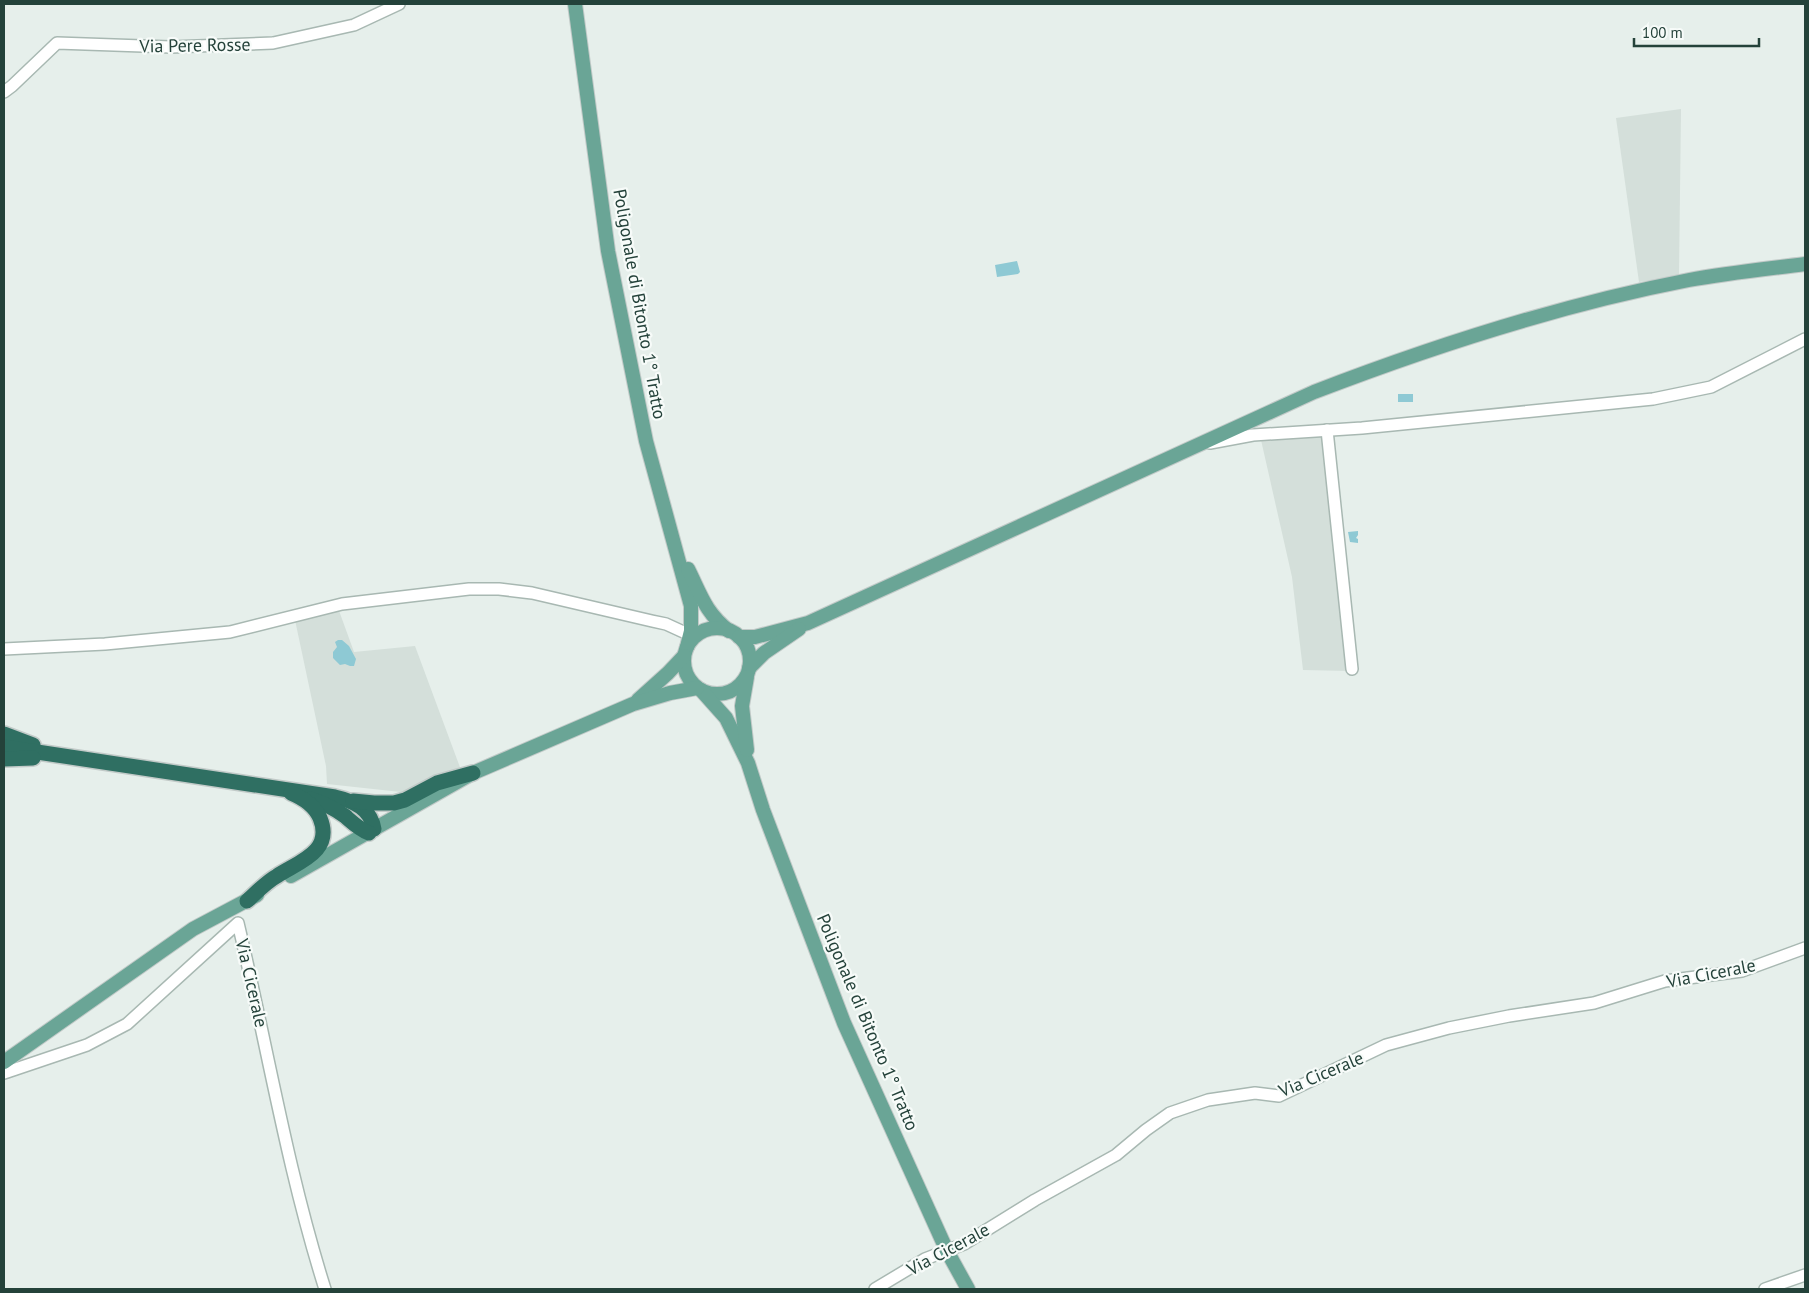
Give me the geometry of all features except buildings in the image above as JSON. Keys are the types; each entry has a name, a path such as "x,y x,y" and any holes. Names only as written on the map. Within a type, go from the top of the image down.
{"highway":[{"path":"4,734 68,757"},
{"path":"4,747 374,803 394,803 406,800 437,783 473,773"},
{"path":"4,759 68,757"},
{"path":"281,790 329,806 344,815 361,830 371,831 372,818 368,813 360,806 345,799"},
{"path":"247,901 275,876 311,856 320,845 323,834 320,818 316,811 300,797"}],"main road":[{"name":"Poligonale di Bitonto 1° Tratto","path":"575,4 608,251 646,441 676,549"},
{"path":"4,1062 193,929 247,901 473,773 633,704 670,693 699,689 716,694 732,691 744,680 748,670 764,653 808,623 1314,392 1396,360 1528,318 1690,280 1805,264"},
{"path":"676,549 705,605 714,618 734,634 748,650 748,670 742,706 748,763"},
{"path":"676,549 691,606 686,674 691,682 726,718 748,763"},
{"path":"633,704 668,673 687,646 700,633 715,629 756,637 808,623"},
{"name":"Poligonale di Bitonto 1° Tratto","path":"748,763 763,810 844,1023 947,1251 968,1289"}],"street":[{"name":"Via Pere Rosse","path":"4,92 57,43 171,47 273,43 354,25 399,4"},
{"path":"1193,446 1253,434 1327,430 1548,411 1672,396 1711,387 1805,339"},
{"path":"1327,430 1352,669"},
{"path":"4,649 105,644 230,632 342,604 484,588 532,593 652,620 666,624 687,646"},
{"name":"Via Cicerale","path":"4,1073 87,1045 127,1024 238,923 256,998 285,1141 303,1216 325,1289"},
{"name":"Via Cicerale","path":"876,1289 925,1259 964,1244 1035,1200 1116,1155 1170,1113 1208,1100 1255,1093 1279,1096 1386,1045 1509,1016 1594,1003 1664,981 1742,971 1805,948"},
{"path":"1765,1289 1805,1275"}],"shaded area":[{"path":"1681,109 1679,276 1639,282 1616,118"},
{"path":"1324,435 1350,671 1303,670 1292,577 1261,440"},
{"path":"338,608 354,652 415,646 461,770 410,793 327,784 326,766 295,620"}],"water":[{"path":"1017,261 1020,272 1018,274 997,277 995,265"},
{"path":"1398,394 1413,394 1413,402 1398,402"},
{"path":"1358,531 1356,538 1358,543 1350,542 1348,532"},
{"path":"342,640 349,646 356,659 354,666 340,665 333,658 333,652 337,647 335,642"}]}
